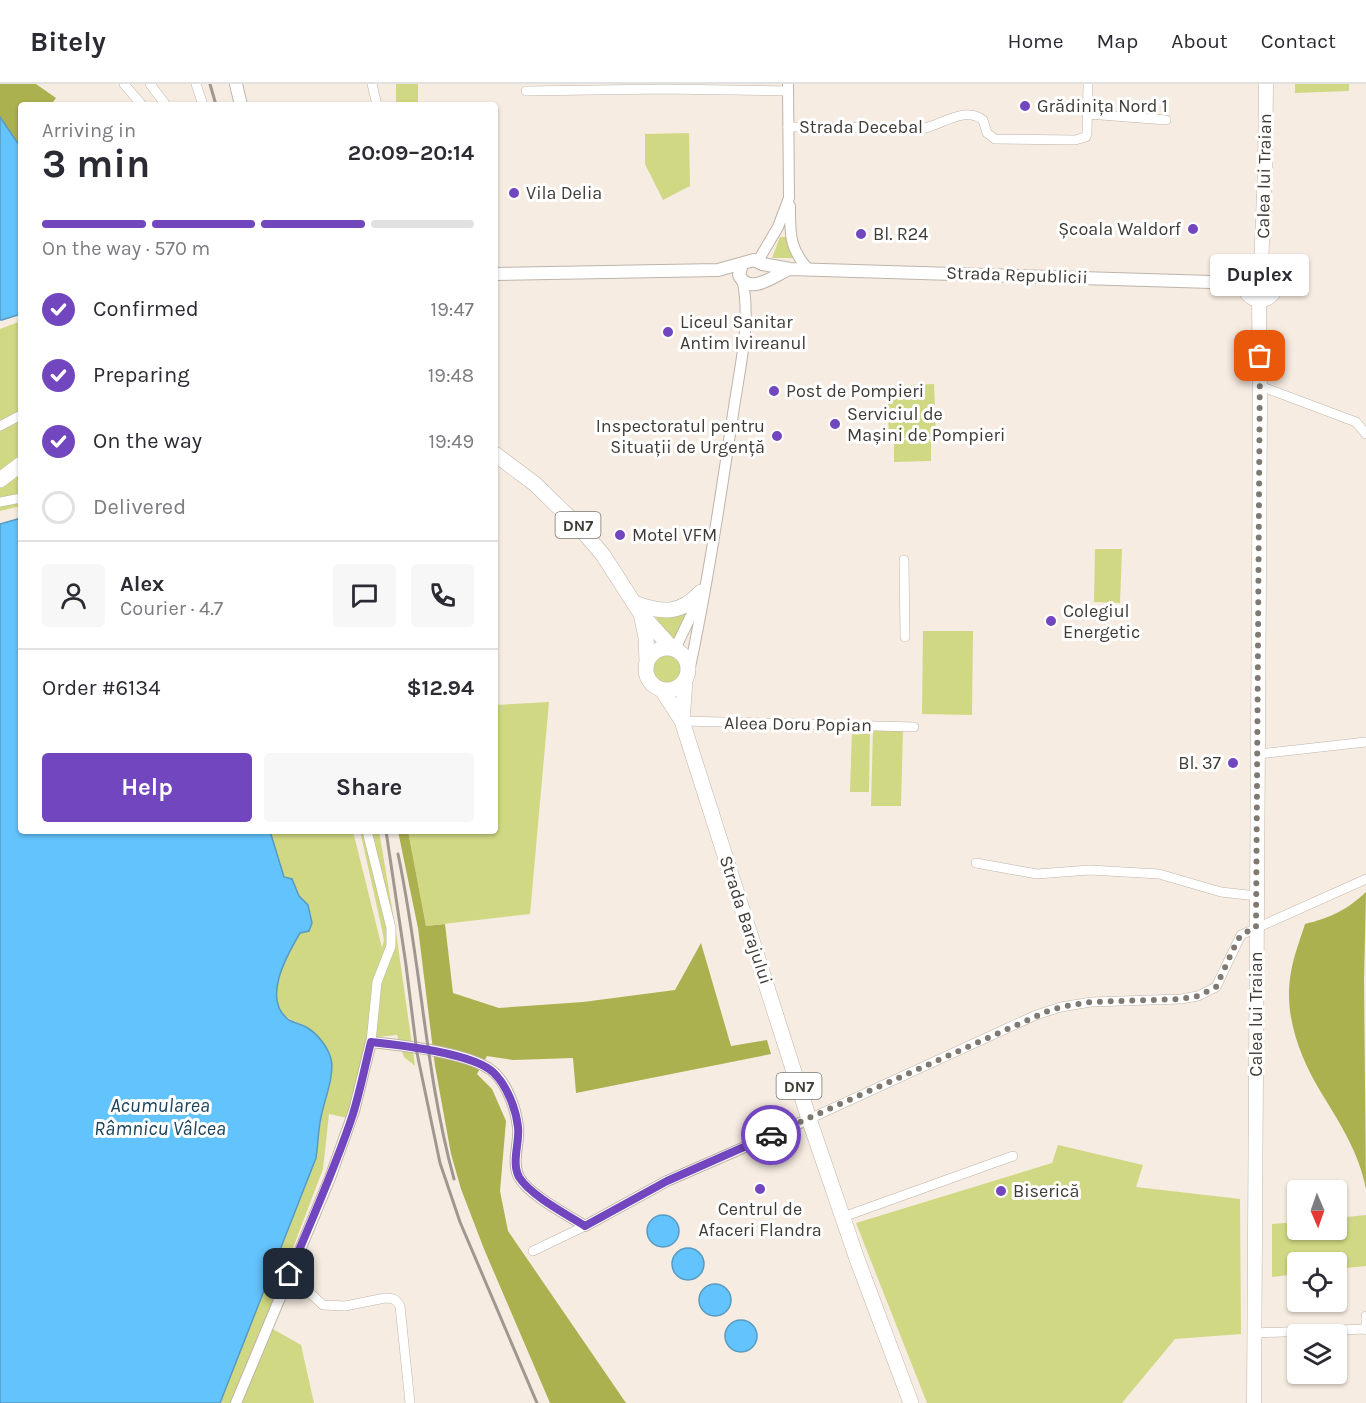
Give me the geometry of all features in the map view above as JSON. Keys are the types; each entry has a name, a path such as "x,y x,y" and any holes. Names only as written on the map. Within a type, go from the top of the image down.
{"highway":[{"name":"DN7","path":"498,456 535,484 581,529 603,555 638,609 673,649 686,658 687,676"},
{"path":"0,480 18,466"},
{"path":"638,609 674,610 687,604 701,592"},
{"name":"DN7","path":"638,609 646,638 646,672 648,678 662,690"},
{"path":"647,663 654,652 673,649"},
{"path":"662,690 675,689 687,676"},
{"name":"Strada Barajului","path":"682,721 687,676"},
{"name":"Strada Barajului","path":"662,690 682,721 809,1119 910,1403"}],"main road":[{"path":"236,84 240,102"},
{"name":"Calea lui Traian","path":"1261,268 1266,84"},
{"name":"Strada Republicii","path":"498,274 718,270 750,260 790,269 1244,283"},
{"path":"759,283 765,272 760,263"},
{"path":"742,264 739,271 742,281"},
{"path":"1261,268 1271,273 1275,287 1268,297 1259,299 1248,294 1244,283 1251,270 1261,268"},
{"name":"Strada Republicii","path":"718,270 750,285 790,269"},
{"name":"Calea lui Traian","path":"1254,1403 1259,299"}],"street":[{"path":"124,84 139,102"},
{"path":"150,84 164,102"},
{"path":"196,84 201,102"},
{"path":"372,84 376,102"},
{"path":"1088,84 1088,114 1166,120"},
{"name":"Strada Decebal","path":"526,91 788,88 789,198 760,263"},
{"name":"Strada Decebal","path":"789,127 925,128 958,116 973,115 982,120 991,138 999,140 1082,139 1087,132 1088,114"},
{"path":"789,198 791,241 794,251 808,269"},
{"path":"742,281 747,307"},
{"path":"687,676 722,488 747,307 759,283"},
{"path":"1260,386 1356,422 1366,434"},
{"path":"0,426 18,417"},
{"path":"0,502 18,499"},
{"path":"904,560 905,637"},
{"path":"673,649 686,628 707,575"},
{"name":"Aleea Doru Popian","path":"682,721 914,727"},
{"path":"1258,754 1366,742"},
{"path":"236,1403 330,1178 354,1111 371,1042 377,982 391,946 391,928 368,834"},
{"path":"976,863 1037,874 1090,870 1150,873 1172,877 1221,892 1257,896"},
{"path":"533,1251 585,1226 667,1181 1036,1015 1061,1007 1091,1002 1181,999 1198,996 1216,987 1238,939 1246,932 1366,879"},
{"path":"371,1042 405,1045 442,1053 479,1064 493,1072 505,1089 516,1115 518,1138 516,1166 519,1177 536,1193 585,1226"},
{"path":"843,1217 1013,1156"},
{"path":"289,1274 322,1305 345,1306 385,1298 397,1301 400,1306 410,1403"},
{"path":"1254,1333 1366,1329 1365,1316"}],"green space":[{"path":"0,84 36,84 56,98 53,102 18,102 18,144 0,117"},
{"path":"396,84 418,84 418,102 396,102"},
{"path":"1295,84 1349,84 1349,91 1295,93"},
{"path":"689,133 690,186 663,200 645,164 645,134"},
{"path":"780,237 786,237 793,258 772,258"},
{"path":"1256,274 1264,274 1269,279 1267,290 1256,292 1251,287 1251,279"},
{"path":"18,322 18,507 0,511 0,329"},
{"path":"934,384 936,437 889,438 887,386"},
{"path":"931,439 931,461 894,462 894,440"},
{"path":"1095,549 1122,549 1120,603 1094,602"},
{"path":"688,609 675,639 672,641 654,615"},
{"path":"923,631 973,631 972,715 922,714"},
{"path":"667,655 677,659 681,669 677,679 667,683 657,679 653,669 657,659"},
{"path":"549,702 530,914 426,926 409,834 498,834 498,705"},
{"path":"873,729 903,730 901,806 871,806"},
{"path":"852,730 870,731 869,792 850,792"},
{"path":"271,834 354,834 382,948 384,940 361,834 380,834 415,1066 404,1057 397,1035 367,1038 348,1118 329,1114 323,1169 264,1324 301,1345 314,1403 220,1403 316,1158 321,1117 330,1080 332,1060 306,1027 285,1016 277,1001 278,981 300,931 308,905 299,896 292,879 284,877"},
{"path":"399,834 409,834 426,926 445,924 453,993 499,1008 583,1002 675,990 701,943 731,1046 767,1040 771,1054 576,1093 573,1058 513,1060 487,1056 477,1074 492,1089 506,1121 500,1191 508,1231 626,1403 550,1403 484,1249 461,1189 451,1154 435,1066 418,928"},
{"path":"1366,892 1364,980 1366,1189 1359,1163 1348,1140 1300,1051 1291,1020 1289,988 1294,960 1305,924 1338,912"},
{"path":"1058,1145 1143,1165 1136,1187 1240,1199 1241,1334 1175,1339 1122,1403 927,1403 856,1223 1052,1163"},
{"path":"1366,1215 1366,1266 1347,1268 1347,1252 1287,1252 1287,1275 1272,1277 1272,1224 1287,1223 1287,1240 1347,1240 1347,1217"}],"water":[{"path":"0,117 18,144 18,315 0,320"},
{"name":"Acumularea Râmnicu Vâlcea","path":"18,519 18,834 271,834 284,877 292,879 299,896 308,905 312,923 309,931 300,933 283,965 277,989 277,1001 281,1011 289,1020 310,1030 325,1045 332,1065 330,1080 320,1122 316,1158 220,1403 0,1403 0,524"},
{"path":"663,1215 675,1219 679,1231 675,1243 663,1247 651,1243 647,1231 651,1219"},
{"path":"688,1248 700,1252 704,1264 700,1276 688,1280 676,1276 672,1264 676,1252"},
{"path":"715,1284 727,1288 731,1300 727,1312 715,1316 703,1312 699,1300 703,1288"},
{"path":"741,1320 753,1324 757,1336 753,1348 741,1352 729,1348 725,1336 729,1324"}],"railway":[{"path":"210,84 215,102"},
{"path":"386,834 417,1053 440,1163 460,1222 537,1403"},
{"path":"398,854 436,1099 454,1179"}],"way so far":[{"path":"771,1135 1048,1011 1091,1002 1181,999 1198,996 1216,987 1238,939 1246,932 1256,928 1260,356"}],"place":[{"name":"Grădinița Nord 1","path":"1025,106"},
{"name":"Vila Delia","path":"514,193"},
{"name":"Școala Waldorf","path":"1193,229"},
{"name":"Bl. R24","path":"861,234"},
{"name":"Liceul Sanitar Antim Ivireanul","path":"668,332"},
{"name":"Duplex","path":"1260,356"},
{"name":"Post de Pompieri","path":"774,391"},
{"name":"Serviciul de Mașini de Pompieri","path":"835,424"},
{"name":"Inspectoratul pentru Situații de Urgență","path":"777,436"},
{"name":"Motel VFM","path":"620,535"},
{"name":"Colegiul Energetic","path":"1051,621"},
{"name":"Bl. 37","path":"1233,763"},
{"name":"Centrul de Afaceri Flandra","path":"760,1189"},
{"name":"Biserică","path":"1001,1191"}],"route":[{"path":"289,1274 330,1178 354,1111 371,1042 405,1045 442,1053 479,1064 493,1072 505,1089 516,1115 518,1138 516,1166 519,1177 536,1193 585,1226 667,1181 771,1135"}]}
